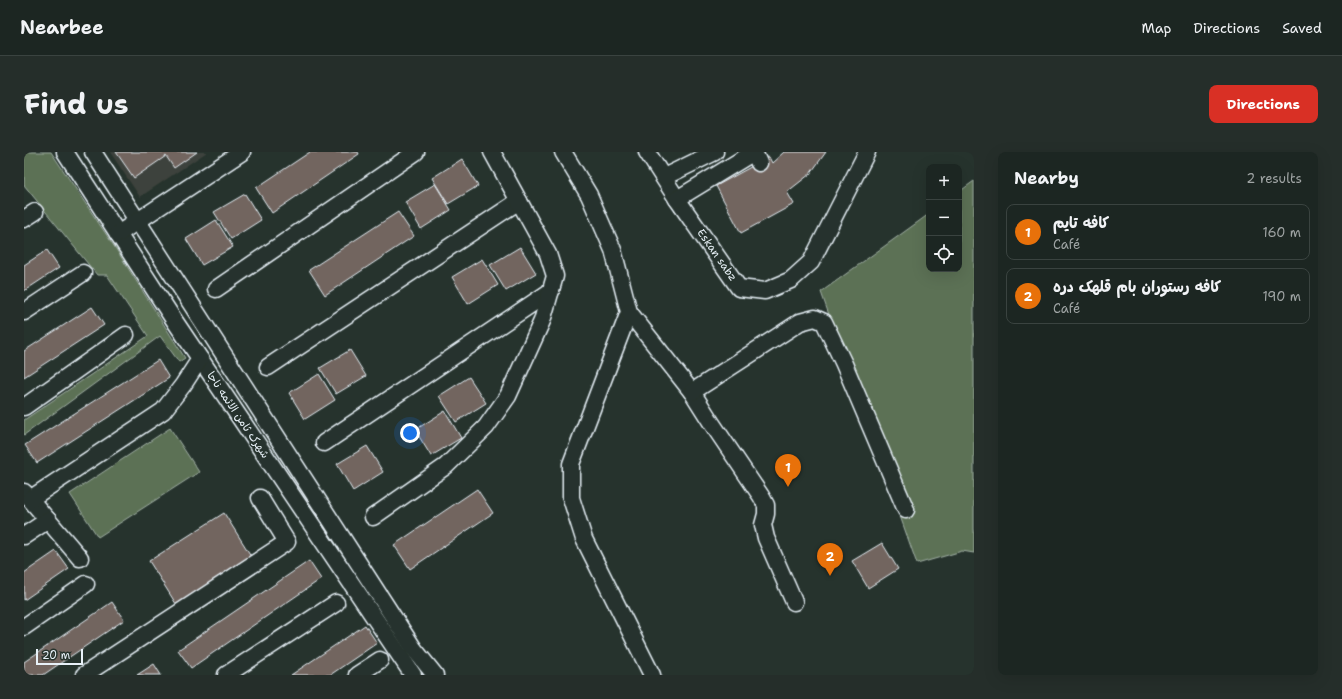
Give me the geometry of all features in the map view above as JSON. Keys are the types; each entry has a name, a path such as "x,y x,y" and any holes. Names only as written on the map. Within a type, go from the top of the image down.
{"street":[{"name":"شهرک ثامن الائمه ناجا","path":"65,152 200,359 410,670"},
{"name":"شهرک ثامن الائمه ناجا","path":"93,152 420,656 434,675"},
{"path":"118,234 242,152"},
{"path":"216,289 416,152"},
{"path":"373,517 446,466 486,427 508,396 542,321 551,292 554,276 548,254 492,152"},
{"path":"563,152 589,194 613,250 629,312 692,392 766,505 766,514 763,525 766,538 794,602"},
{"name":"Eskan sabz","path":"647,152 677,199 739,288 765,291 791,280 811,262 867,152"},
{"path":"664,177 715,152"},
{"path":"677,199 754,152 759,162"},
{"path":"268,367 519,201"},
{"path":"24,312 83,273"},
{"path":"324,443 551,292"},
{"path":"629,312 571,464 571,498 584,539 652,675"},
{"path":"692,392 800,322 815,318 824,322 844,364 906,510"},
{"path":"24,407 126,335"},
{"path":"80,558 27,495 162,411 183,385 200,359"},
{"path":"290,492 307,482"},
{"path":"84,675 287,542 260,498"},
{"path":"24,536 48,520"},
{"path":"24,627 86,584"},
{"path":"226,675 336,603"},
{"path":"410,670 420,656"},
{"path":"357,675 380,660"}],"shaded area":[{"path":"110,152 207,152 140,197"}],"green space":[{"path":"24,152 51,152 116,249 185,358 179,362 160,336 24,435 24,420 148,336 107,275 97,275 24,185"},
{"path":"974,181 974,553 962,551 917,564 821,292 926,216 926,272 962,272 962,190"},
{"path":"170,428 199,472 98,537 70,494"}],"building":[{"path":"116,152 197,152 174,168 166,156 134,178"},
{"path":"310,152 358,152 359,154 272,213 256,188"},
{"path":"784,152 826,152 810,174 787,192 794,204 741,233 716,186 769,157 772,163"},
{"path":"462,159 478,186 448,204 432,178"},
{"path":"435,184 451,210 421,229 405,202"},
{"path":"245,194 261,220 231,239 214,212"},
{"path":"398,212 414,236 325,295 309,270"},
{"path":"216,220 233,247 202,265 186,239"},
{"path":"520,247 536,273 506,291 490,265"},
{"path":"47,250 59,268 24,291 24,265"},
{"path":"482,259 498,285 468,304 452,277"},
{"path":"92,307 104,325 24,377 24,351"},
{"path":"350,350 366,376 336,394 320,368"},
{"path":"158,360 169,378 37,463 25,445"},
{"path":"319,374 335,400 305,419 289,393"},
{"path":"469,377 486,403 456,422 439,396"},
{"path":"445,411 461,438 431,456 415,430"},
{"path":"367,446 383,472 353,491 337,464"},
{"path":"477,489 493,513 410,569 394,545"},
{"path":"224,513 253,559 178,607 149,561"},
{"path":"882,543 898,569 868,588 852,561"},
{"path":"56,551 69,569 24,600 24,573"},
{"path":"309,561 321,579 191,668 178,650"},
{"path":"112,602 124,620 43,675 24,675 24,662"},
{"path":"365,625 377,643 330,675 291,675"},
{"path":"154,664 161,675 137,675"}],"place":[{"name":"کافه تایم","path":"788,487"},
{"name":"کافه رستوران بام قلهک دره","path":"830,576"}]}
